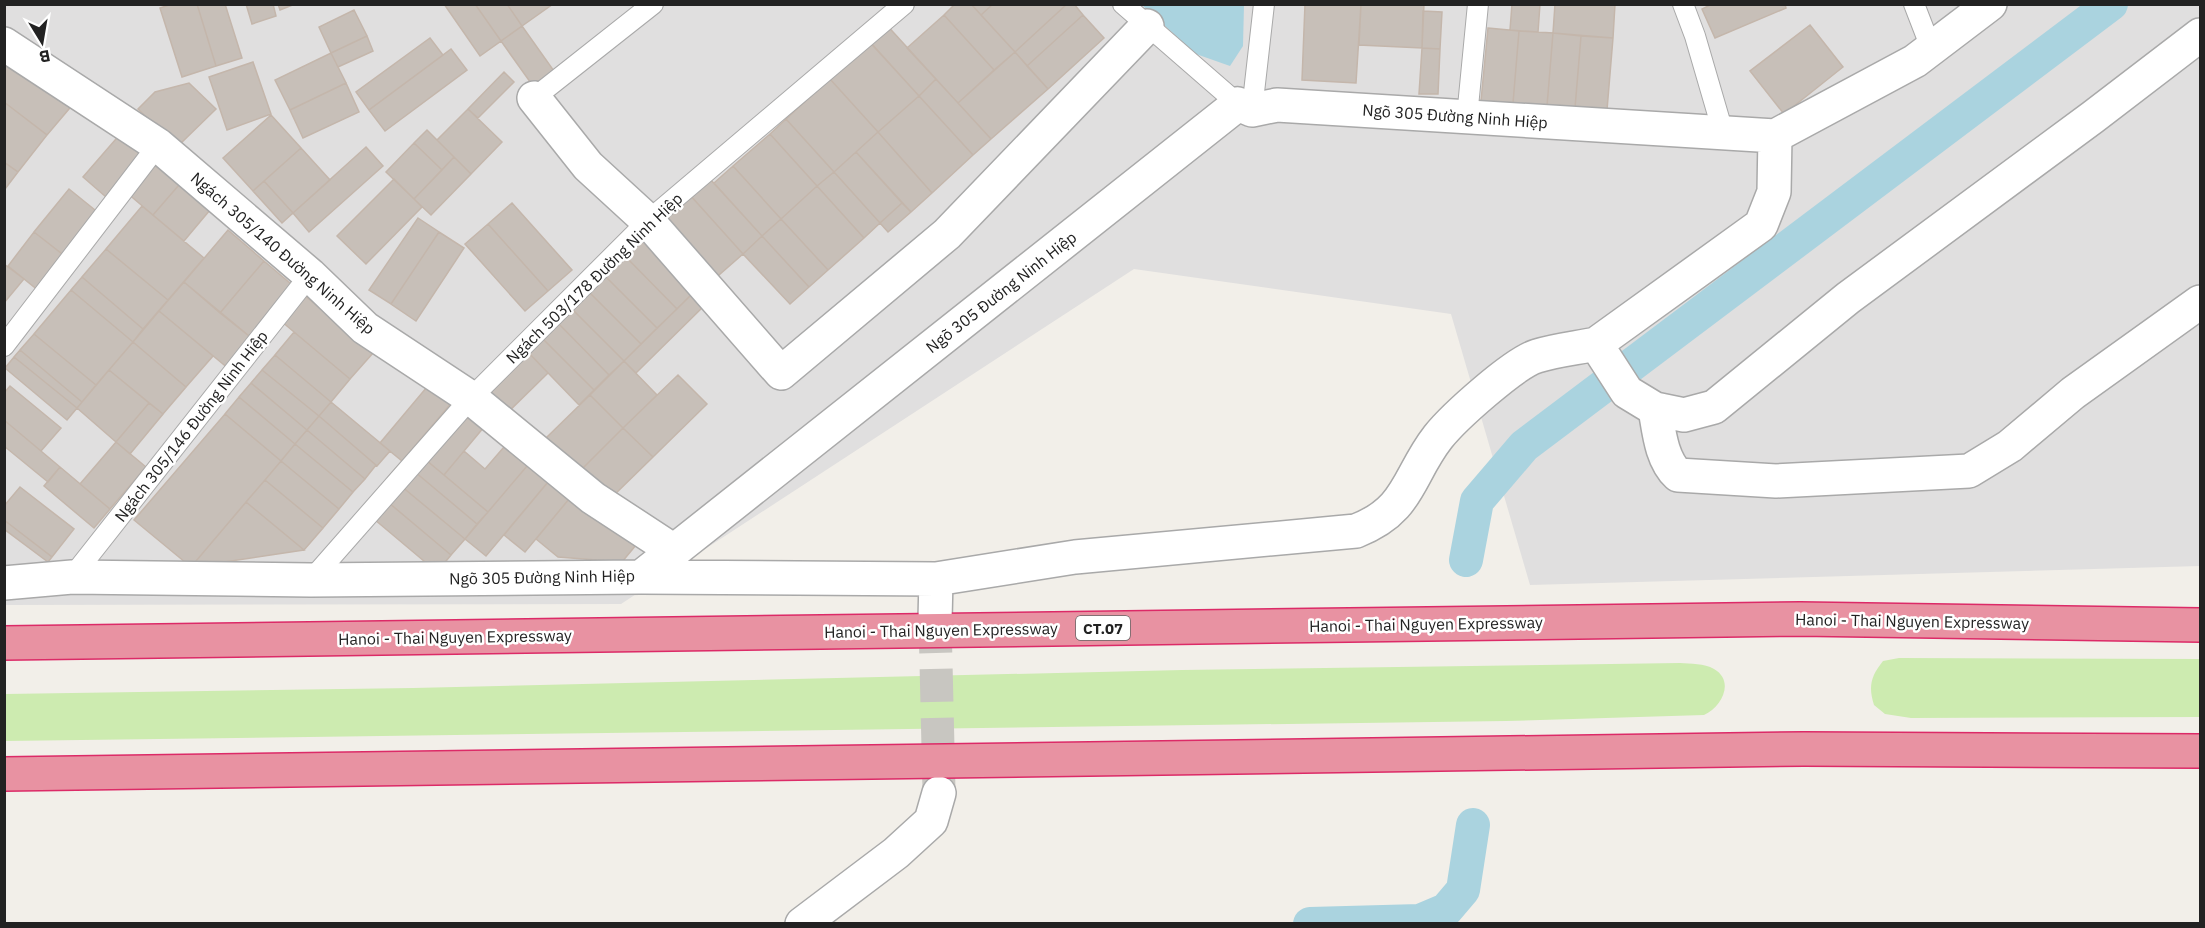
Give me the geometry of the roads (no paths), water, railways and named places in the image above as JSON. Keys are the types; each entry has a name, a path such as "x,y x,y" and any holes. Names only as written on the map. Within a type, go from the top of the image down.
{"highway":[{"name":"Hanoi - Thai Nguyen Expressway","path":"4,643 1800,619 2200,625"},
{"path":"4,774 1804,749 2200,751"}],"street":[{"path":"641,577 936,579 1075,557 1356,531 1374,524 1398,505 1438,437 1492,384 1535,356 1600,350 1761,225 1774,192 1775,136 1914,61 1990,4"},
{"path":"534,98 588,166 648,221 781,373 947,234 1148,26"},
{"path":"1600,350 1628,392 1655,409 1684,415 1714,407 1848,297 2093,117 2200,35"},
{"name":"Ngách 305/140 Đường Ninh Hiệp","path":"4,44 158,145 310,275 365,327 471,398 593,498 674,551"},
{"name":"Ngõ 305 Đường Ninh Hiệp","path":"4,583 72,577 311,580 641,577 1245,107 1277,105 1775,136"},
{"path":"1655,409 1662,444 1671,469 1678,475 1776,481 1968,471 2010,446 2073,393 2200,302"},
{"path":"935,620 936,579"},
{"path":"802,924 896,853 931,821 939,793"}],"lane":[{"path":"534,98 652,4"},
{"name":"Ngách 503/178 Đường Ninh Hiệp","path":"311,580 471,398 648,221 904,4"},
{"path":"1123,4 1245,107 1264,4"},
{"path":"1467,117 1478,4"},
{"path":"1683,4 1723,132"},
{"path":"1914,4 1931,48"},
{"path":"4,346 158,145"},
{"name":"Ngách 305/146 Đường Ninh Hiệp","path":"72,577 310,275"}],"water":[{"path":"1142,5 1244,5 1243,46 1230,66 1196,54"}],"waterway":[{"path":"1466,560 1477,501 1524,446 2111,4"},
{"path":"1310,924 1420,921 1446,910 1463,890 1473,825"}],"tunnel":[{"path":"935,620 939,790"}]}
